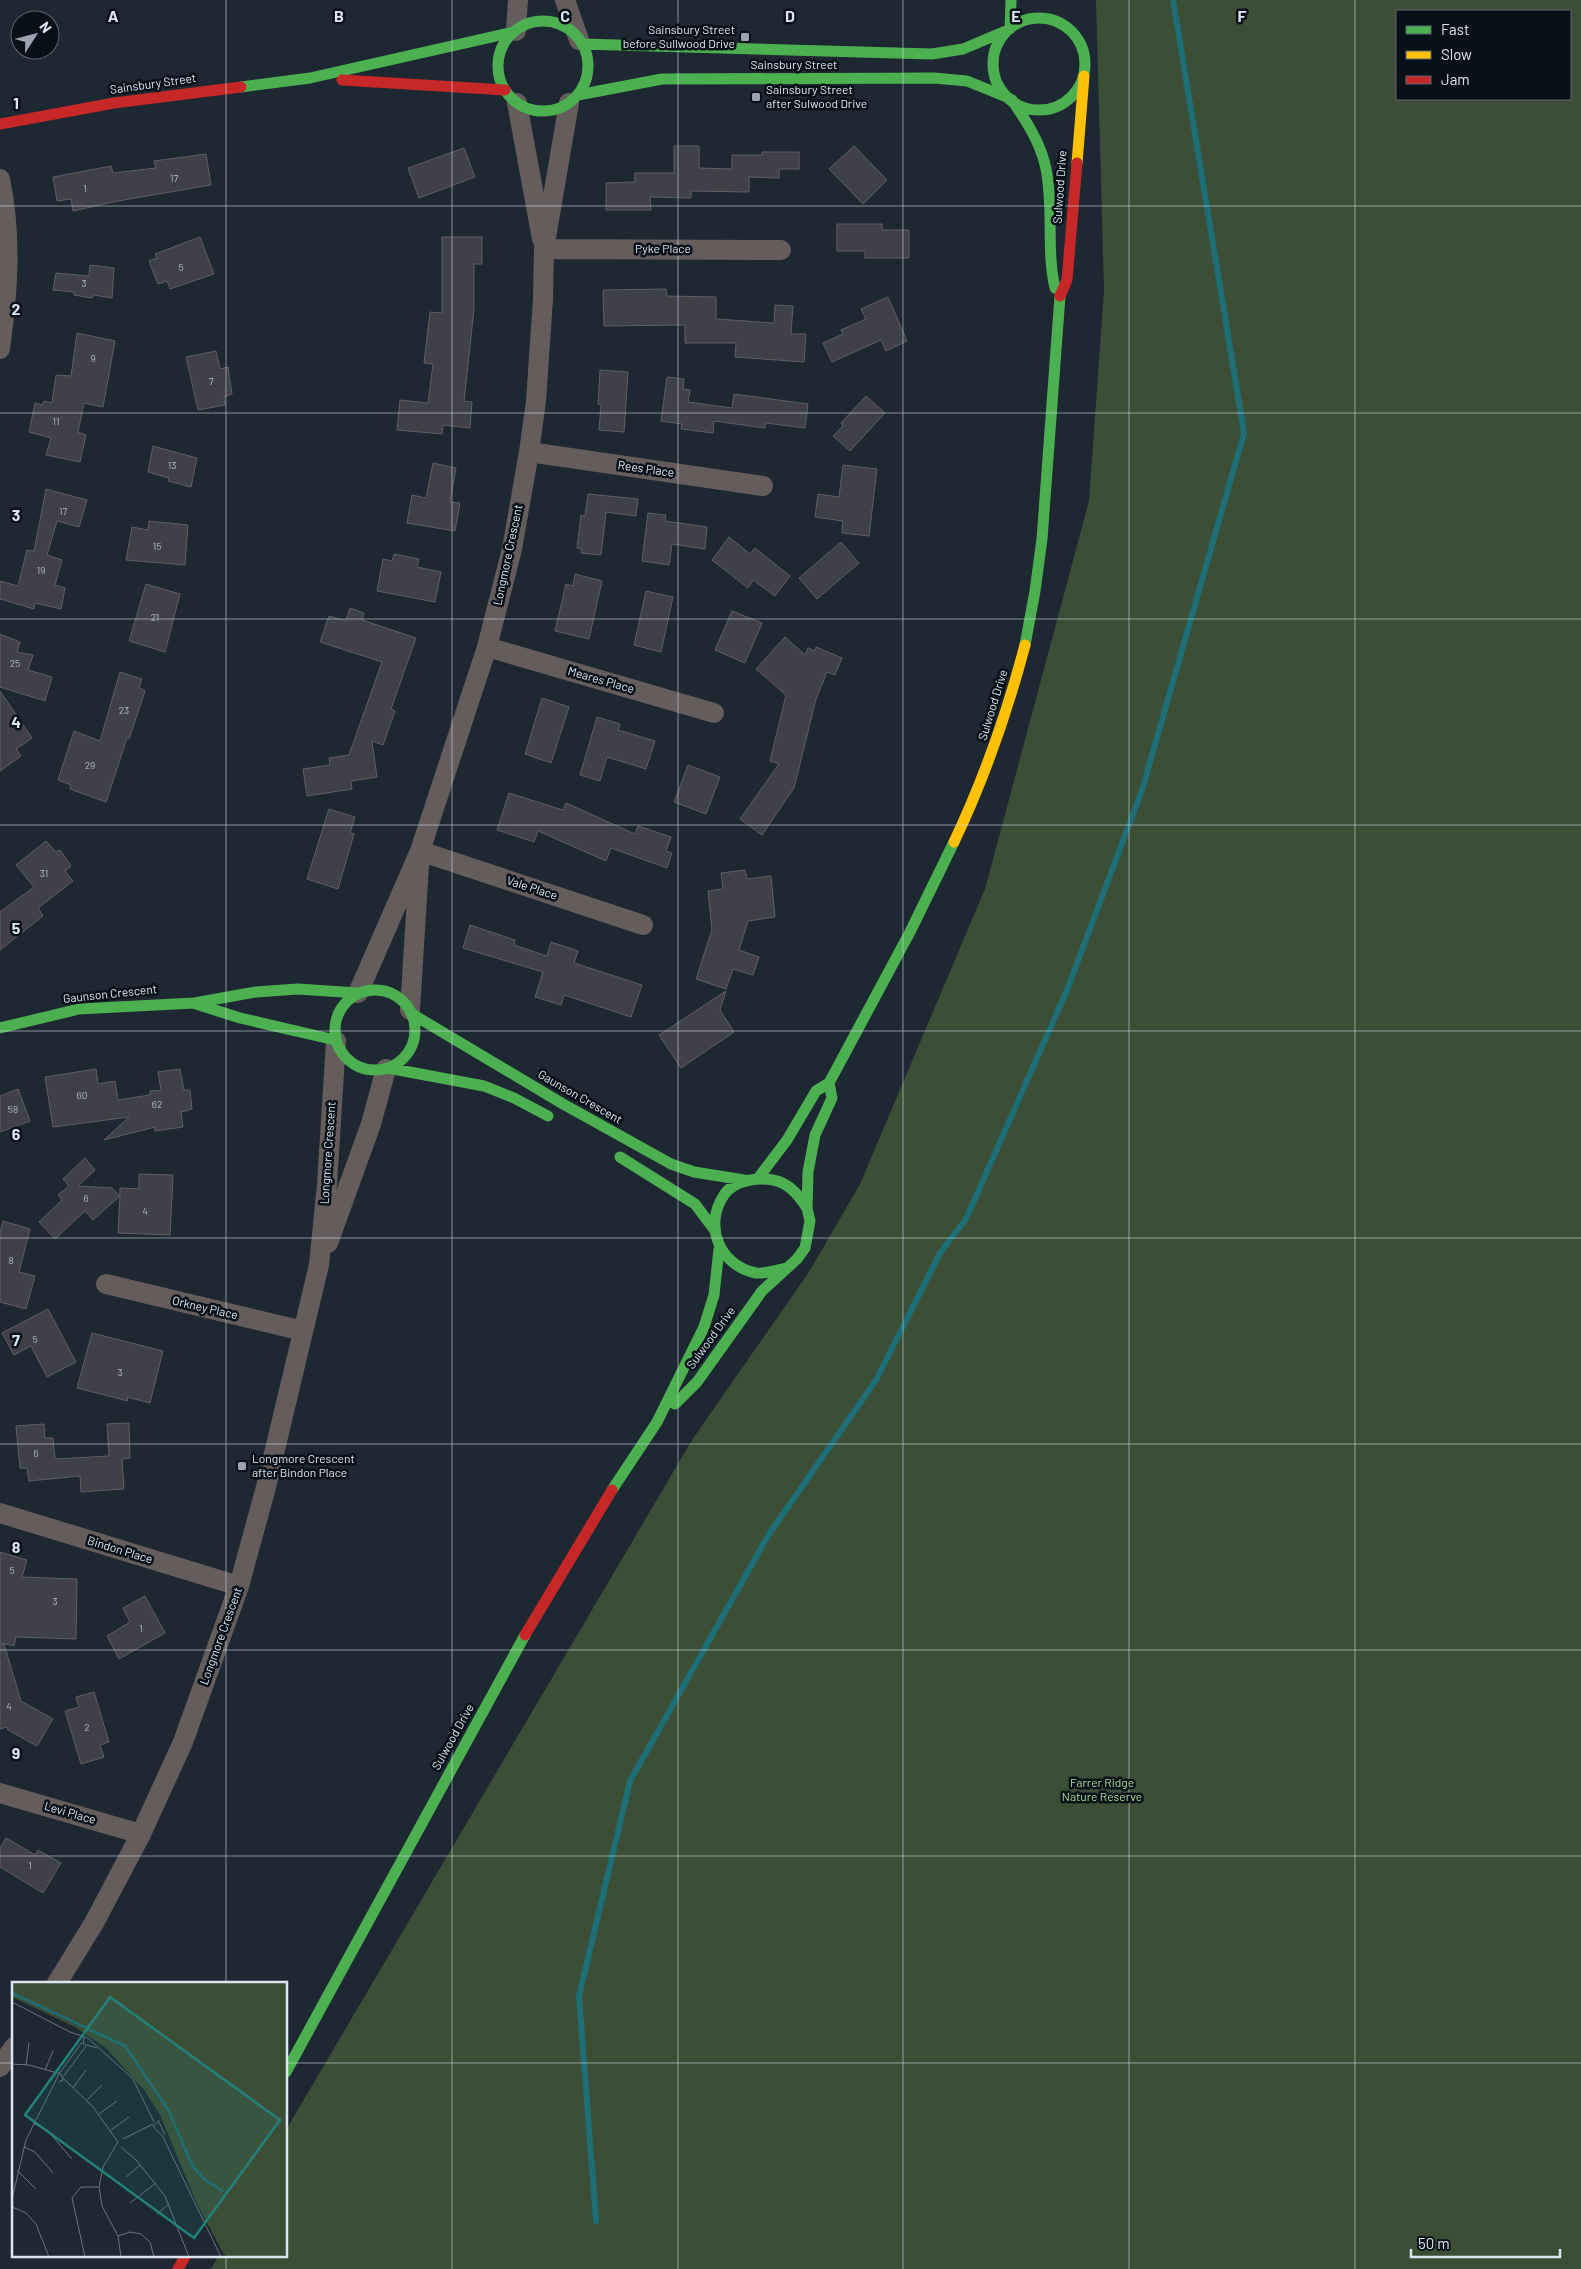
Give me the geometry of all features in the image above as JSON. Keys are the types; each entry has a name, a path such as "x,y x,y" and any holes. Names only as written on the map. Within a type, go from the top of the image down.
{"main road":[{"path":"1009,30 1011,0"},
{"path":"1055,8 1062,24"},
{"path":"1041,18 1062,24 1072,32 1080,41 1084,52 1085,64 1084,76 1072,96 1054,107 1032,109 1010,99 997,80 994,64 996,48 1009,30 1019,23 1041,18"},
{"path":"542,21 563,26 581,42 587,57 588,70 585,84 574,99 557,109 544,111 530,109 511,97 500,78 499,60 506,42 515,31 528,24 542,21"},
{"name":"Sainsbury Street","path":"581,42 932,54 963,49 1009,30"},
{"name":"Sainsbury Street","path":"0,124 114,103 310,78 515,31"},
{"name":"Sulwood Drive","path":"1058,299 1067,280 1084,76"},
{"name":"Sainsbury Street","path":"310,78 446,85 511,97"},
{"name":"Sainsbury Street","path":"574,99 662,79 934,78 967,81 1010,99"},
{"name":"Sulwood Drive","path":"759,1177 787,1140 816,1092 829,1083 952,848 981,784 1005,717 1020,665 1039,572 1058,299 1050,271 1050,214 1046,169 1032,130 1010,99"},
{"name":"Gaunson Crescent","path":"0,1028 79,1009 194,1003 256,992 290,990 358,993"},
{"path":"387,1068 398,1063 412,1046 415,1025 411,1012 404,1002 388,991 368,990 358,993 349,998 338,1013 335,1021 335,1040 340,1051 356,1066 366,1069 387,1068 484,1086 514,1098 557,1121"},
{"name":"Gaunson Crescent","path":"194,1003 240,1018 335,1040"},
{"name":"Gaunson Crescent","path":"411,1012 563,1104 671,1164 694,1172 744,1180"},
{"name":"Sulwood Drive","path":"806,1208 808,1172 815,1135 832,1098 829,1083"},
{"path":"609,1150 695,1204 713,1228"},
{"name":"Sulwood Drive","path":"657,1422 697,1382 762,1291 797,1259 805,1248 809,1235 810,1221 806,1208 792,1188 776,1180 759,1177 744,1180 731,1188 721,1199 715,1213 713,1228 719,1249 728,1261 735,1266 756,1274 771,1273 786,1268"},
{"name":"Sulwood Drive","path":"288,2068 527,1632 603,1503 657,1422 704,1327 714,1295 719,1249"},
{"path":"178,2269 185,2256"}],"street":[{"path":"515,31 518,0"},
{"path":"565,0 581,42"},
{"name":"Longmore Crescent","path":"511,97 544,249"},
{"name":"Longmore Crescent","path":"358,993 420,851 487,647 512,549 529,452 537,383 543,299 544,249 574,99"},
{"path":"0,179 6,210 9,256 6,304 0,348"},
{"name":"Pyke Place","path":"544,249 781,250"},
{"name":"Rees Place","path":"529,452 763,486"},
{"name":"Meares Place","path":"487,647 714,712"},
{"name":"Longmore Crescent","path":"411,1012 420,851"},
{"name":"Vale Place","path":"420,851 643,925"},
{"name":"Longmore Crescent","path":"319,1265 327,1184 335,1040"},
{"name":"Longmore Crescent","path":"58,1982 94,1923 141,1834 183,1742 239,1586 266,1488 319,1265 353,1178 387,1068"},
{"name":"Orkney Place","path":"106,1284 303,1331"},
{"name":"Bindon Place","path":"0,1513 239,1586"},
{"name":"Levi Place","path":"0,1793 141,1834"},
{"path":"0,2067 12,2050"}],"green space":[{"name":"Farrer Ridge Nature Reserve","path":"1096,0 1581,0 1581,2269 211,2269 218,2256 288,2256 288,2127 692,1440 809,1272 860,1184 985,889 1089,501 1104,290"}],"building":[{"path":"674,146 699,146 699,168 732,169 732,155 762,155 762,152 799,152 799,169 779,169 779,178 749,177 749,192 691,191 691,198 650,197 651,210 606,210 606,183 635,182 635,173 674,173"},
{"path":"854,146 887,180 863,204 829,169"},
{"path":"464,148 475,177 419,198 408,168"},
{"path":"206,154 211,185 73,211 71,199 57,201 53,177 111,166 113,173 156,168 154,161"},
{"path":"837,224 882,224 882,230 909,230 909,258 865,258 865,251 837,251"},
{"path":"200,237 214,274 170,289 167,281 158,284 149,261 157,258 155,254"},
{"path":"442,237 482,237 482,264 474,264 474,309 464,401 472,402 470,428 443,425 442,434 397,430 400,400 428,403 433,364 424,363 430,312 442,313"},
{"path":"90,265 114,268 112,298 94,295 92,298 74,295 74,292 53,290 56,273 89,276"},
{"path":"666,289 667,296 716,297 716,319 774,323 775,305 793,306 791,334 806,334 804,362 735,357 736,343 685,343 685,325 604,326 603,290"},
{"path":"888,297 907,341 886,351 881,340 832,362 823,343 843,334 841,330 866,319 861,309"},
{"path":"77,333 115,341 103,407 84,403 78,432 86,435 80,462 46,455 51,438 29,432 35,403 42,405 44,401 52,403 56,375 71,376"},
{"path":"216,351 220,369 228,367 232,394 224,397 225,405 198,410 186,357"},
{"path":"600,370 628,372 624,432 599,430 601,405 598,404"},
{"path":"667,377 684,379 683,389 690,390 688,402 732,408 734,394 808,404 805,428 766,423 765,428 714,421 713,433 681,429 682,424 661,421"},
{"path":"866,396 885,413 850,451 833,436 843,426 841,423"},
{"path":"153,446 197,458 191,487 168,481 169,478 148,472"},
{"path":"433,463 456,468 450,502 460,503 455,531 407,523 412,495 426,498"},
{"path":"843,465 877,469 869,536 842,533 843,521 815,517 818,494 839,497"},
{"path":"46,489 87,500 79,527 57,521 47,555 62,560 55,585 65,588 61,609 35,603 34,609 0,599 0,581 18,586 27,550 34,551"},
{"path":"588,494 638,499 636,516 606,512 601,555 581,553 582,549 577,548 581,515 585,516"},
{"path":"648,513 666,515 665,521 707,527 705,549 672,544 669,565 642,561"},
{"path":"149,521 188,525 185,565 126,560 132,527 148,530"},
{"path":"729,537 750,554 755,548 790,576 775,596 753,580 748,588 712,560"},
{"path":"841,542 859,563 817,599 799,578"},
{"path":"394,554 419,559 417,567 441,572 435,602 377,591 383,559 392,561"},
{"path":"575,574 602,581 589,639 555,631 566,584 573,586"},
{"path":"146,584 180,594 165,652 129,641"},
{"path":"646,591 673,597 661,652 634,645"},
{"path":"350,608 364,613 362,620 416,638 391,709 395,711 383,745 372,741 377,777 351,781 352,789 307,796 303,769 330,765 329,758 349,755 382,662 320,642 329,616 346,621"},
{"path":"732,611 762,623 745,663 715,650"},
{"path":"0,634 20,642 17,652 33,655 28,670 52,677 45,701 0,687"},
{"path":"785,637 805,655 808,648 815,651 816,647 842,658 835,675 827,672 816,699 794,788 762,835 740,819 779,764 770,761 786,695 756,669"},
{"path":"120,672 142,679 139,687 145,691 106,802 70,789 71,785 58,780 74,731 100,741"},
{"path":"0,691 32,738 16,749 21,756 0,771"},
{"path":"542,698 569,707 551,763 525,754"},
{"path":"597,717 620,724 618,730 655,741 646,769 607,757 600,781 580,775"},
{"path":"688,765 720,777 706,814 674,802"},
{"path":"509,793 563,810 566,803 635,834 638,826 671,837 666,851 672,853 667,868 611,848 606,861 538,831 534,842 497,830"},
{"path":"329,809 355,817 350,833 354,834 338,889 307,879"},
{"path":"46,841 56,852 60,850 71,866 65,871 73,881 38,908 43,916 0,950 0,912 34,887 16,865"},
{"path":"745,870 747,879 771,876 775,917 748,921 739,950 759,957 753,975 733,969 726,989 696,979 712,930 708,891 723,889 721,873"},
{"path":"470,925 515,940 514,945 547,956 551,942 578,951 574,963 642,985 631,1017 564,995 561,1005 535,997 543,972 463,948"},
{"path":"726,991 720,1010 734,1032 681,1068 659,1035"},
{"path":"96,1069 98,1084 115,1081 118,1100 150,1095 150,1091 161,1090 158,1072 180,1069 184,1090 190,1090 192,1109 181,1112 183,1127 155,1131 155,1127 104,1140 129,1117 53,1127 45,1077"},
{"path":"18,1089 30,1121 0,1132 0,1096"},
{"path":"85,1158 95,1170 78,1186 112,1188 120,1196 93,1220 85,1211 55,1239 39,1222 62,1200 58,1195 69,1186 63,1179"},
{"path":"139,1174 173,1175 170,1235 118,1233 120,1188 139,1189"},
{"path":"3,1221 30,1229 19,1272 35,1276 26,1309 0,1302 0,1233"},
{"path":"48,1309 76,1362 47,1377 31,1346 14,1355 2,1333"},
{"path":"92,1333 163,1351 150,1403 127,1397 128,1401 77,1388"},
{"path":"129,1423 130,1458 122,1459 124,1489 81,1492 80,1476 29,1481 27,1468 20,1468 16,1426 44,1424 45,1438 53,1438 55,1459 109,1456 107,1424"},
{"path":"0,1552 27,1560 22,1577 77,1579 76,1639 16,1637 14,1646 0,1643"},
{"path":"145,1596 165,1633 119,1659 107,1636 130,1622 123,1608"},
{"path":"4,1644 21,1701 53,1719 37,1746 8,1730 7,1727 0,1729 0,1645"},
{"path":"94,1692 109,1742 100,1745 104,1757 81,1764 65,1711 79,1707 76,1697"},
{"path":"6,1838 35,1855 38,1850 61,1863 43,1893 0,1867 0,1848"}],"waterway":[{"path":"596,2221 579,1996 630,1781 769,1534 876,1380 940,1253 966,1219 1067,990 1142,790 1244,433 1173,0"}],"traffic: fast":[{"path":"1010,29 1011,0"},
{"path":"1039,18 1056,22 1071,32 1081,47 1085,64 1081,81 1071,96 1056,106 1039,110 1022,106 1007,96 997,81 993,64 997,47 1007,32 1022,22 1039,18"},
{"path":"543,21 560,25 575,34 584,49 588,66 584,83 575,98 560,107 543,111 526,107 511,98 502,83 498,66 502,49 511,34 526,25 543,21"},
{"path":"582,44 932,54 963,49 1008,30"},
{"path":"241,87 310,78 514,32"},
{"path":"578,95 662,79 934,78 967,81 1009,98"},
{"path":"1012,100 1028,124 1044,159 1050,199 1051,258 1055,288"},
{"path":"1025,645 1042,539 1060,296"},
{"path":"759,1177 787,1140 816,1091 829,1083 910,932 954,842"},
{"path":"0,1028 79,1009 194,1003 256,992 298,989 357,993"},
{"path":"367,990 383,990 404,1001 415,1022 415,1030 415,1038 404,1059 383,1070 367,1070 353,1064 341,1052 335,1038 335,1022 341,1008 353,996 367,990"},
{"path":"196,1004 240,1018 335,1040"},
{"path":"412,1014 563,1104 671,1164 694,1172 744,1180"},
{"path":"388,1068 484,1086 514,1098 548,1116"},
{"path":"675,1404 697,1382 762,1291 797,1259 805,1248 810,1221 807,1208 808,1172 815,1135 832,1098 829,1083"},
{"path":"620,1157 695,1204 713,1228"},
{"path":"786,1268 756,1273 743,1269 733,1262 719,1243 715,1231 718,1207 726,1192 732,1187 750,1180 769,1179 790,1188 807,1208"},
{"path":"612,1490 657,1422 704,1327 714,1295 719,1249"},
{"path":"288,2068 525,1635"}],"traffic: slow":[{"path":"1077,163 1084,76"},
{"path":"954,842 994,745 1011,696 1025,645"}],"traffic: jam":[{"path":"342,80 505,90"},
{"path":"0,124 114,103 241,87"},
{"path":"1060,296 1067,280 1077,163"},
{"path":"525,1635 612,1490"},
{"path":"178,2269 185,2256"}],"place":[{"name":"Sainsbury Street before Sullwood Drive","path":"745,37"},
{"name":"Sainsbury Street after Sulwood Drive","path":"756,97"},
{"name":"Longmore Crescent after Bindon Place","path":"242,1466"}]}
